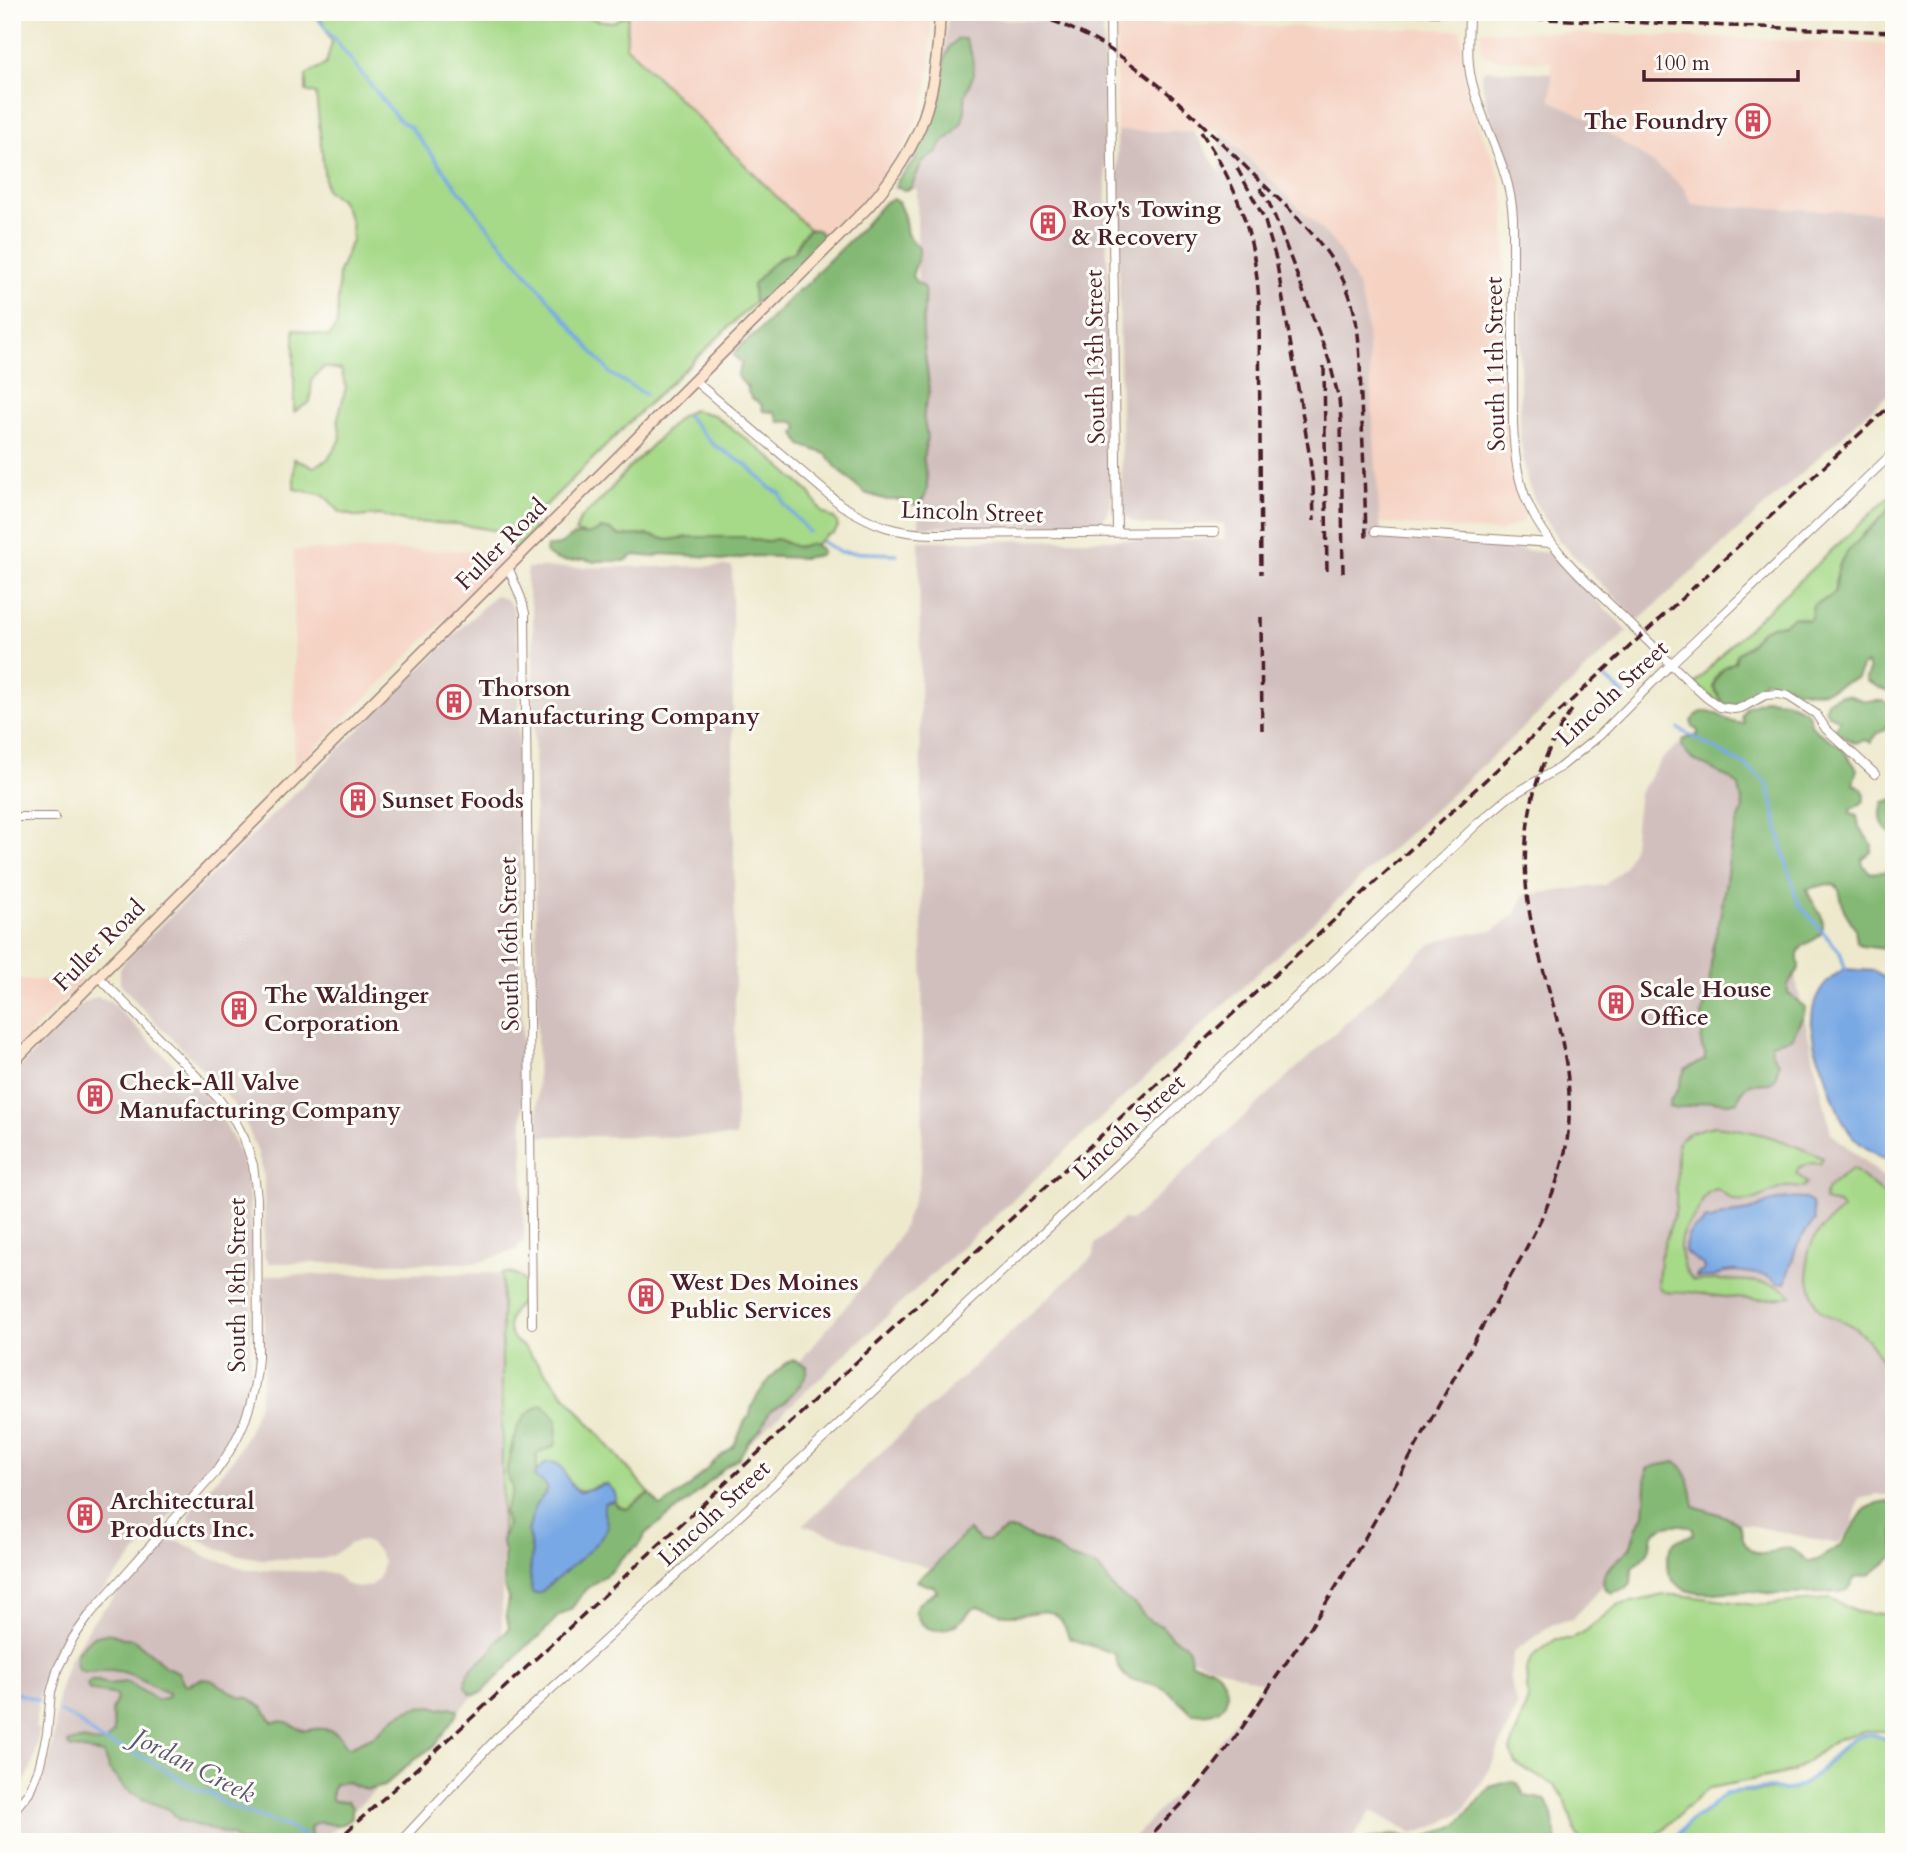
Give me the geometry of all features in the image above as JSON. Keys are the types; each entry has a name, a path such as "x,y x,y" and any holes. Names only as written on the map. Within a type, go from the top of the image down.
{"street":[{"name":"Fuller Road","path":"12,1063 868,207 898,169 921,126 936,72 940,12"},
{"name":"South 13th Street","path":"1110,12 1117,533"},
{"name":"South 11th Street","path":"1469,12 1470,74 1508,179 1513,206 1514,455 1528,505 1551,543 1692,685 1720,707 1741,708 1765,695 1788,696 1816,714 1826,729 1875,774"},
{"name":"Lincoln Street","path":"695,381 841,505 886,528 917,534 1215,532"},
{"name":"Lincoln Street","path":"400,1842 497,1738 781,1478 1477,824 1509,797 1578,754 1894,452"},
{"path":"1375,531 1551,543"},
{"name":"South 16th Street","path":"508,567 525,613 532,1325"},
{"path":"12,817 55,817"},
{"name":"South 18th Street","path":"12,1813 29,1792 39,1769 47,1734 51,1692 62,1659 82,1625 215,1473 240,1434 257,1381 257,1198 253,1165 244,1138 217,1097 98,975"}],"shaded area":[{"path":"628,12 808,12 931,17 931,67 923,105 908,141 887,175 862,205 823,243 625,46"},
{"path":"948,17 1103,23 1111,505 1104,519 1092,525 919,527 917,189 891,189 917,149 929,120 941,75"},
{"path":"1116,23 1461,30 1468,96 1475,119 1495,162 1505,205 1507,448 1514,487 1525,516 1522,522 1499,532 1380,523 1366,317 1358,287 1349,269 1327,235 1221,130 1117,131"},
{"path":"1481,30 1894,44 1894,213 1693,205 1683,187 1663,170 1585,117 1551,99 1552,62 1495,59 1484,55 1481,50"},
{"path":"1487,70 1552,73 1551,100 1585,117 1663,170 1683,187 1693,205 1894,213 1894,389 1638,621 1559,541 1537,506 1527,481 1520,438 1520,209 1513,171 1487,107 1481,77"},
{"path":"1220,130 1327,235 1339,250 1358,287 1366,317 1382,538 1549,553 1628,631 739,1453 739,1439 880,1266 901,1232 918,1188 922,1155 923,1077 919,541 1224,539 1224,524 1144,525 1127,517 1123,508 1117,131 1193,131 1221,174"},
{"path":"294,550 514,551 294,770"},
{"path":"732,566 736,1137 538,1136 533,614 527,588 527,568"},
{"path":"495,595 507,600 513,608 518,645 524,1240 516,1250 477,1263 269,1263 264,1255 264,1178 248,1128 219,1086 120,983 120,970 124,962"},
{"path":"1679,744 1709,753 1750,781 1831,1133 1894,1186 1894,1495 1859,1499 1852,1525 1838,1544 1673,1509 1572,1619 1554,1623 1513,1652 1510,1679 1517,1707 1490,1769 1464,1810 1439,1825 1413,1834 1371,1810 1351,1842 1129,1842 1201,1767 1262,1683 803,1525 1094,1255 1095,1244 1123,1219 1132,1220 1431,944 1458,935 1494,930 1516,914 1524,895 1605,885 1623,869 1632,851 1639,793 1661,760"},
{"path":"12,980 84,980 12,1052"},
{"path":"97,997 110,1001 206,1097 225,1123 239,1152 248,1182 252,1240 251,1375 241,1416 221,1456 78,1618 63,1641 49,1672 45,1672 36,1716 36,1729 39,1730 35,1757 12,1804 12,1075 83,1003"},
{"path":"502,1273 502,1665 476,1694 321,1842 12,1842 12,1827 32,1801 48,1765 58,1694 69,1660 93,1621 159,1546 172,1541 181,1542 209,1558 249,1570 328,1572 346,1584 358,1588 370,1586 379,1578 383,1561 378,1551 363,1541 351,1543 332,1556 322,1559 261,1559 221,1550 197,1538 191,1529 189,1518 192,1508 234,1458 258,1406 264,1370 264,1277"}],"green space":[{"path":"318,12 401,12 409,16 439,18 468,15 509,22 524,12 579,12 596,20 613,22 628,14 626,46 809,229 794,252 780,257 753,285 754,303 531,520 533,532 514,551 504,532 457,524 407,522 380,515 357,517 340,512 324,495 294,489 294,459 314,467 328,459 341,439 338,418 346,387 341,370 324,367 312,379 310,402 294,412 294,329 329,337 337,325 339,272 352,240 351,221 340,199 326,191 316,94 306,91 306,75 326,64 332,42"},
{"path":"958,39 965,39 972,55 974,73 965,96 962,122 937,152 922,162 911,188 902,189 896,182 915,162 917,145 929,131 941,97 945,59 950,46"},
{"path":"892,199 898,202 907,234 919,248 912,276 924,287 923,335 929,389 924,412 927,492 924,499 915,505 865,493 837,468 826,454 801,445 795,434 798,427 796,424 779,422 775,412 763,411 761,404 752,398 748,388 737,376 742,363 734,356 739,347 811,281 885,202"},
{"path":"809,229 818,230 824,236 822,247 773,295 754,303 753,285 771,265 794,252"},
{"path":"693,410 714,415 769,456 809,492 822,512 836,520 838,527 834,533 816,544 796,547 777,539 764,542 744,537 689,537 668,540 648,535 621,536 608,529 601,529 589,535 575,532 580,519 628,469 681,416"},
{"path":"1894,492 1894,499 1885,514 1862,535 1835,581 1835,592 1820,601 1811,619 1797,617 1759,633 1750,645 1737,654 1735,662 1717,675 1713,688 1722,699 1720,703 1695,684 1727,648"},
{"path":"1894,499 1894,693 1866,681 1869,671 1867,664 1863,665 1857,678 1825,691 1802,690 1764,680 1760,690 1749,700 1725,705 1714,688 1722,671 1735,662 1737,654 1762,630 1784,624 1793,617 1808,620 1811,618 1813,605 1835,592 1837,572 1845,554 1885,514"},
{"path":"608,529 621,536 648,535 668,540 689,537 744,537 764,542 777,539 796,547 813,544 822,551 820,555 803,558 754,556 722,561 713,557 661,554 654,557 634,555 625,561 594,562 560,560 546,553 547,546 560,545 575,535 590,534"},
{"path":"1840,695 1887,703 1890,709 1888,723 1871,742 1865,740 1855,743 1836,733 1835,729 1840,720 1828,714 1825,708 1827,701"},
{"path":"1767,699 1785,701 1803,709 1808,713 1815,730 1840,746 1857,769 1853,783 1862,789 1865,795 1863,802 1850,810 1850,814 1857,816 1859,827 1872,845 1871,852 1862,859 1863,866 1871,873 1894,870 1894,950 1862,946 1857,942 1855,928 1844,910 1835,885 1807,889 1821,914 1822,932 1799,951 1799,967 1788,985 1788,993 1805,1007 1792,1038 1771,1043 1771,1051 1779,1064 1775,1079 1770,1083 1750,1084 1744,1088 1737,1101 1710,1101 1676,1109 1669,1107 1670,1101 1678,1089 1685,1069 1705,1060 1701,1041 1704,1027 1702,1013 1709,992 1712,950 1721,913 1732,840 1743,808 1739,786 1688,755 1682,742 1698,735 1691,721 1698,714 1711,711 1736,723 1744,723 1742,717 1746,707"},
{"path":"1894,799 1894,835 1883,825 1881,812 1883,802"},
{"path":"1714,1126 1770,1137 1823,1158 1820,1164 1799,1167 1796,1173 1807,1183 1802,1188 1785,1187 1745,1201 1731,1199 1717,1189 1709,1192 1681,1238 1681,1258 1693,1280 1760,1282 1774,1285 1792,1296 1740,1299 1688,1292 1670,1293 1658,1286 1660,1258 1676,1208 1677,1146 1687,1134"},
{"path":"1853,1169 1894,1203 1894,1367 1885,1365 1873,1346 1858,1330 1819,1309 1808,1277 1807,1264 1811,1244 1843,1209 1838,1204 1824,1201 1827,1190"},
{"path":"502,1273 519,1276 526,1288 522,1301 510,1319 509,1329 513,1338 524,1347 650,1494 625,1509 616,1505 616,1498 603,1484 576,1490 569,1484 562,1467 547,1462 537,1471 537,1454 553,1447 514,1436 507,1468 512,1492 504,1512 507,1525 502,1541"},
{"path":"794,1360 807,1366 807,1373 801,1384 784,1403 770,1411 761,1429 748,1442 739,1458 646,1533 638,1546 622,1558 613,1570 586,1589 571,1609 558,1616 482,1692 470,1693 465,1687 468,1674 509,1628 506,1614 509,1600 504,1587 502,1541 507,1525 504,1512 512,1492 507,1468 518,1426 526,1415 541,1404 557,1420 556,1444 537,1454 534,1477 548,1488 535,1506 528,1532 532,1553 532,1592 536,1594 574,1564 606,1530 608,1527 603,1512 604,1503 614,1501 617,1506 627,1509 650,1494 663,1506 689,1487 734,1446 760,1392 781,1368"},
{"path":"1676,1462 1687,1476 1694,1506 1736,1522 1747,1546 1760,1554 1789,1548 1809,1562 1817,1560 1841,1545 1864,1510 1877,1503 1894,1500 1894,1556 1870,1575 1855,1578 1847,1590 1840,1592 1699,1593 1684,1589 1670,1575 1667,1562 1670,1549 1678,1540 1693,1535 1693,1529 1671,1525 1660,1528 1652,1536 1648,1552 1632,1568 1631,1583 1612,1593 1606,1589 1604,1575 1630,1548 1644,1515 1647,1469"},
{"path":"969,1530 979,1540 987,1541 1007,1530 1015,1530 1050,1545 1070,1558 1098,1567 1116,1592 1134,1604 1149,1621 1162,1626 1171,1637 1184,1643 1189,1649 1191,1663 1211,1668 1219,1674 1224,1680 1227,1694 1222,1706 1209,1713 1192,1713 1157,1685 1128,1678 1123,1674 1115,1654 1069,1638 1064,1625 1052,1613 1008,1615 978,1607 948,1628 934,1630 922,1624 915,1610 918,1604 937,1591 933,1586 917,1581 934,1568"},
{"path":"1664,1595 1755,1605 1830,1599 1857,1612 1894,1612 1894,1735 1887,1731 1863,1731 1838,1739 1792,1772 1710,1788 1656,1836 1654,1842 1582,1842 1577,1836 1564,1797 1555,1786 1516,1764 1510,1751 1528,1699 1526,1670 1532,1657 1556,1639 1571,1639 1584,1632 1618,1605"},
{"path":"111,1633 125,1639 133,1639 164,1666 178,1672 184,1684 202,1679 211,1680 241,1697 249,1698 264,1709 272,1722 287,1722 304,1730 329,1730 350,1747 374,1736 395,1717 418,1707 451,1707 458,1710 458,1713 434,1746 384,1786 367,1790 346,1782 335,1784 332,1799 347,1801 352,1807 352,1818 345,1823 315,1824 310,1828 312,1842 238,1842 233,1836 179,1820 170,1810 123,1787 109,1770 103,1754 69,1747 68,1743 77,1740 105,1743 114,1732 112,1711 116,1695 89,1690 87,1684 90,1681 108,1684 127,1682 157,1700 168,1697 168,1693 127,1673 112,1670 86,1672 78,1668 76,1653 92,1637"},
{"path":"1874,1734 1894,1744 1894,1842 1671,1842 1688,1823 1725,1793 1795,1789 1821,1771 1852,1738"},
{"path":"1511,1781 1518,1784 1525,1796 1546,1800 1557,1842 1363,1842 1392,1835 1422,1839 1457,1825 1490,1787"}],"water":[{"path":"1844,969 1874,971 1894,985 1894,1164 1864,1147 1850,1133 1835,1104 1815,1047 1812,1020 1816,1000 1827,983"},
{"path":"1787,1198 1805,1199 1812,1203 1815,1221 1796,1248 1785,1283 1778,1283 1765,1275 1735,1271 1714,1277 1696,1277 1704,1271 1703,1265 1685,1252 1687,1239 1693,1229 1705,1219 1712,1220 1722,1215 1750,1211 1769,1202"},
{"path":"547,1462 559,1465 570,1483 580,1492 607,1484 614,1491 616,1498 604,1503 608,1527 601,1537 540,1593 532,1593 532,1553 528,1532 535,1506 548,1488 534,1477"}],"waterway":[{"path":"313,12 397,118 411,128 484,222 611,374 645,394"},
{"path":"687,416 714,445 748,466 770,488 780,493 784,504 809,532"},
{"path":"823,542 839,552 897,554"},
{"path":"1605,678 1624,695"},
{"path":"1679,729 1746,766 1768,784 1798,903 1840,952 1846,972"},
{"name":"Jordan Creek","path":"12,1692 38,1700"},
{"name":"Jordan Creek","path":"60,1712 78,1721 100,1740 152,1762 226,1805 286,1826 317,1842"},
{"name":"Jordan Creek","path":"1671,1842 1688,1823 1725,1793 1796,1788 1821,1770 1852,1739 1864,1735 1878,1736 1894,1744"}],"railway":[{"path":"1023,12 1057,23 1089,38 1149,77 1203,125 1297,217 1334,263 1351,300 1358,337 1366,538"},
{"path":"1354,12 1894,32"},
{"path":"1201,132 1235,193 1254,257 1259,304 1261,574"},
{"path":"1237,168 1264,218 1276,259 1309,452 1314,521"},
{"path":"1260,188 1277,222 1329,360 1339,399 1343,573"},
{"path":"1324,366 1327,573"},
{"path":"335,1842 1894,402"},
{"path":"1261,617 1262,730"},
{"path":"1143,1842 1193,1792 1217,1762 1305,1636 1353,1559 1521,1258 1556,1182 1568,1133 1568,1082 1560,1034 1529,909 1526,848 1529,818 1544,761 1557,733 1574,707"}],"place":[{"name":"The Foundry","path":"1753,121"},
{"name":"Roy's Towing & Recovery","path":"1048,223"},
{"name":"Thorson Manufacturing Company","path":"454,702"},
{"name":"Sunset Foods","path":"358,800"},
{"name":"Scale House Office","path":"1616,1003"},
{"name":"The Waldinger Corporation","path":"239,1009"},
{"name":"Check-All Valve Manufacturing Company","path":"95,1096"},
{"name":"West Des Moines Public Services","path":"646,1296"},
{"name":"Architectural Products Inc.","path":"85,1515"}]}
